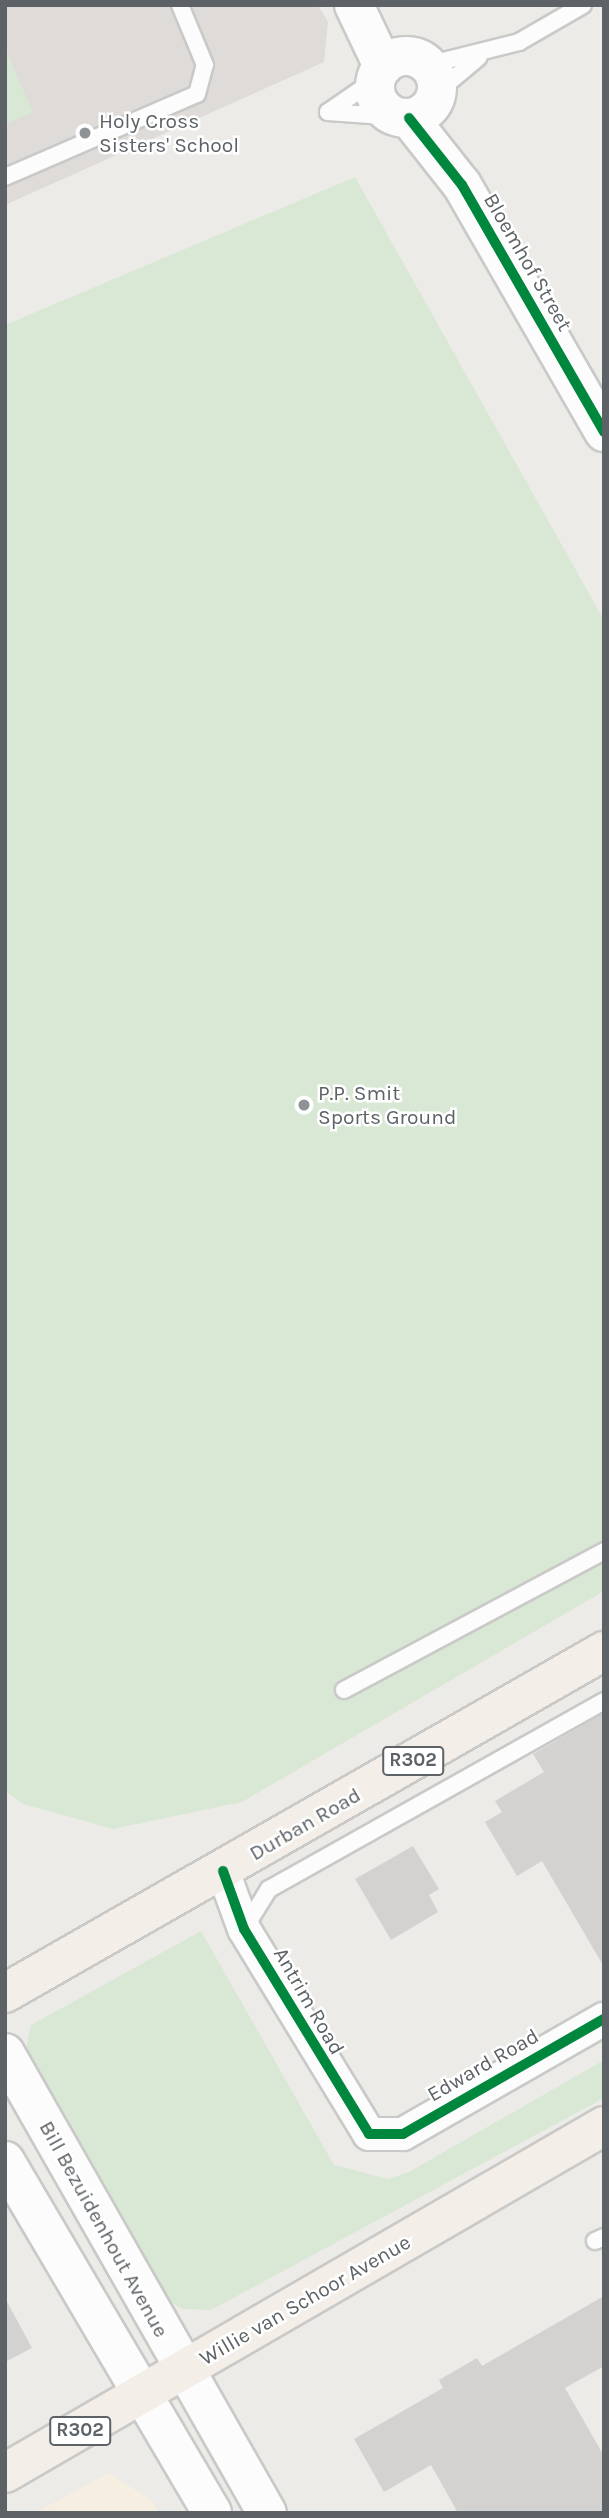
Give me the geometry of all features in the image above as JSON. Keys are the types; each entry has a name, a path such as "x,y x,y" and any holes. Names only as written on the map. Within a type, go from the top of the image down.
{"main road":[{"name":"Bloemhof Street","path":"354,5 408,88"},
{"name":"Bloemhof Street","path":"363,5 461,186 604,432"},
{"name":"Durban Road","path":"5,1993 223,1871 604,1651"},
{"name":"Bill Bezuidenhout Avenue","path":"5,2053 267,2513"},
{"name":"Willie van Schoor Avenue","path":"5,2473 604,2126"},
{"path":"5,2161 140,2395 212,2513"}],"street":[{"name":"Antrim Road","path":"223,1871 244,1929 360,2126 380,2137"},
{"name":"Edward Road","path":"380,2137 402,2134 604,2019"}],"lane":[{"path":"5,177 197,94 205,65 180,5"},
{"path":"408,88 479,57 583,5"},
{"path":"408,88 479,57"},
{"path":"344,1690 604,1551"},
{"path":"244,1929 269,1889 604,1701"}],"shaded area":[{"name":"Holy Cross Sisters' School","path":"5,5 318,5 328,22 324,62 5,205"},
{"path":"109,2473 152,2501 159,2513 35,2513"}],"green space":[{"path":"5,49 33,112 5,124"},
{"name":"P.P. Smit Sports Ground","path":"355,177 604,620 604,1591 242,1802 113,1829 23,1804 5,1791 5,325"},
{"path":"201,1931 334,2165 388,2179 409,2172 604,2060 604,2098 211,2310 183,2309 162,2298 24,2058 31,2025"}],"building":[{"path":"604,1713 604,1967 542,1861 517,1876 485,1822 502,1812 495,1801 544,1772 533,1754"},
{"path":"413,1846 439,1889 429,1895 438,1912 391,1940 355,1879"},
{"path":"604,2296 604,2366 565,2388 604,2456 604,2513 458,2513 431,2465 384,2492 354,2439 443,2388 439,2380 477,2358 482,2366"},
{"path":"5,2298 32,2348 5,2362"}],"cycle path":[{"path":"409,118 462,185 604,432"},
{"path":"223,1871 244,1929 369,2134 403,2134 604,2019"}],"place":[{"name":"Holy Cross Sisters' School","path":"85,133"},
{"name":"P.P. Smit Sports Ground","path":"304,1105"}]}
